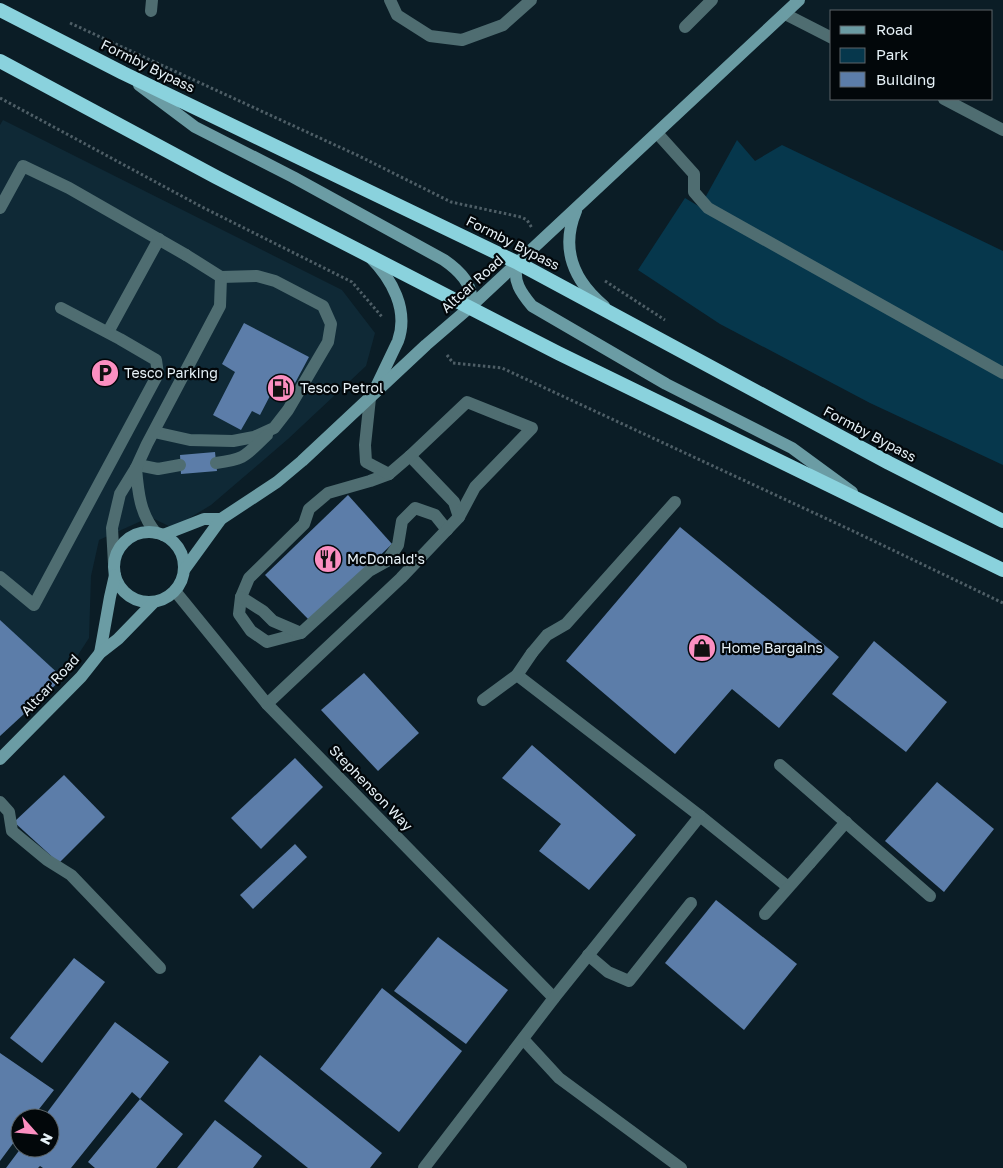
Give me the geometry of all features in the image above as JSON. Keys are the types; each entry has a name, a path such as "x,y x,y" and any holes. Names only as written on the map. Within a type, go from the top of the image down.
{"highway":[{"name":"Formby Bypass","path":"0,10 123,73 518,263 889,463 1003,521"},
{"path":"0,61 216,177 558,353 1003,570"}],"main road":[{"name":"Altcar Road","path":"184,570 221,519 284,477 302,461 426,345 470,308 799,0"},
{"path":"123,73 194,127 292,177 444,260 460,274 471,290 470,308"},
{"path":"578,207 569,234 571,260 585,287 593,297 612,312"},
{"path":"369,256 393,288 400,304 402,320 401,334 371,397"},
{"path":"518,263 516,269 518,285 532,306 666,384 792,448 866,502"},
{"name":"Altcar Road","path":"159,534 204,519 221,519"},
{"path":"144,533 159,534 172,541 179,549 183,559 184,570 181,581 175,591 166,598 154,602 144,602 129,596 119,585 115,570 117,552 133,536 144,533"},
{"name":"Altcar Road","path":"100,653 115,570"},
{"name":"Altcar Road","path":"0,759 81,677 100,653 118,639 154,602"}],"street":[{"path":"390,0 397,15 430,36 462,40 503,25 531,0"},
{"path":"685,27 704,3"},
{"path":"785,14 830,37"},
{"path":"946,100 1003,130"},
{"path":"657,133 694,174 694,192 708,208 1003,372"},
{"path":"0,208 23,166 69,188 186,254 221,277 257,276 275,281 323,306 331,324 328,342 288,410 274,428 244,457 237,460 216,462"},
{"path":"108,332 159,239"},
{"path":"115,570 112,528 120,494 137,466 220,306 221,277"},
{"path":"0,577 34,605 158,374 156,360 108,332 61,308"},
{"path":"371,397 365,445 366,462 389,474"},
{"path":"447,530 435,515 416,508 402,521 398,544 387,561 369,571 301,633 267,642 252,631 239,614 241,597 249,578 304,524 309,509 328,493 389,474 468,402 532,428 475,487 454,502"},
{"path":"154,432 190,440 233,441 254,437 274,428"},
{"path":"410,456 454,502 459,517"},
{"path":"137,466 158,469 180,465"},
{"path":"137,466 141,506 150,526 159,534"},
{"path":"267,704 401,578 459,517 475,487"},
{"path":"484,700 517,675 532,653 548,635 566,624 675,502"},
{"name":"Stephenson Way","path":"175,591 267,704 554,998"},
{"path":"241,597 263,611 273,621 301,633"},
{"path":"517,675 700,816 788,887"},
{"path":"780,765 930,896"},
{"path":"0,802 9,812 12,831 47,860 71,875 160,968"},
{"path":"424,1168 554,998 700,816"},
{"path":"765,914 846,822"},
{"path":"588,955 608,972 629,981 691,903"},
{"path":"523,1039 559,1078 681,1168"}],"path":[{"path":"64,21 359,156 450,202 521,217 527,220"},
{"path":"0,98 202,207 352,282 385,321"},
{"path":"447,355 453,363 502,368 853,530 1003,603"}],"shaded area":[{"name":"Tesco Parking","path":"3,120 342,290 375,333 366,366 288,439 211,505 173,528 150,517 99,540 91,576 89,638 63,678 0,736 0,125"}],"green space":[{"path":"737,140 755,161 782,145 1003,251 1003,465 870,403 720,324 638,270 685,198 700,207"}],"building":[{"path":"244,323 309,357 287,398 273,390 260,415 252,411 241,430 213,415 235,372 222,364"},
{"path":"215,452 217,471 181,474 180,455"},
{"name":"McDonald's","path":"348,495 392,544 311,622 265,575"},
{"name":"Home Bargains","path":"680,527 839,657 779,728 732,689 675,754 566,661"},
{"path":"0,620 63,678 0,736"},
{"path":"874,641 947,702 906,752 832,694"},
{"path":"364,673 419,733 378,771 321,710"},
{"path":"532,745 636,835 589,890 539,851 561,824 502,778"},
{"path":"295,758 323,787 261,849 231,818"},
{"path":"64,775 105,817 59,863 14,822"},
{"path":"937,782 994,829 944,892 885,841"},
{"path":"295,844 307,857 253,909 240,895"},
{"path":"716,900 797,964 744,1030 665,963"},
{"path":"438,937 508,990 466,1044 394,991"},
{"path":"74,958 105,982 42,1063 10,1038"},
{"path":"382,988 462,1051 399,1132 320,1069"},
{"path":"115,1022 169,1062 140,1099 132,1092 71,1168 43,1168 40,1166 38,1168 6,1168 14,1158 60,1158 60,1108 50,1108"},
{"path":"0,1053 54,1090 40,1108 10,1108 10,1148 0,1161"},
{"path":"260,1055 382,1153 370,1168 308,1168 224,1101"},
{"path":"140,1099 183,1134 156,1168 95,1168 88,1162"},
{"path":"215,1120 262,1156 253,1168 177,1168"}],"place":[{"name":"Tesco Parking","path":"105,373"},
{"name":"Tesco Petrol","path":"281,388"},
{"name":"McDonald's","path":"328,559"},
{"name":"Home Bargains","path":"702,648"}]}
